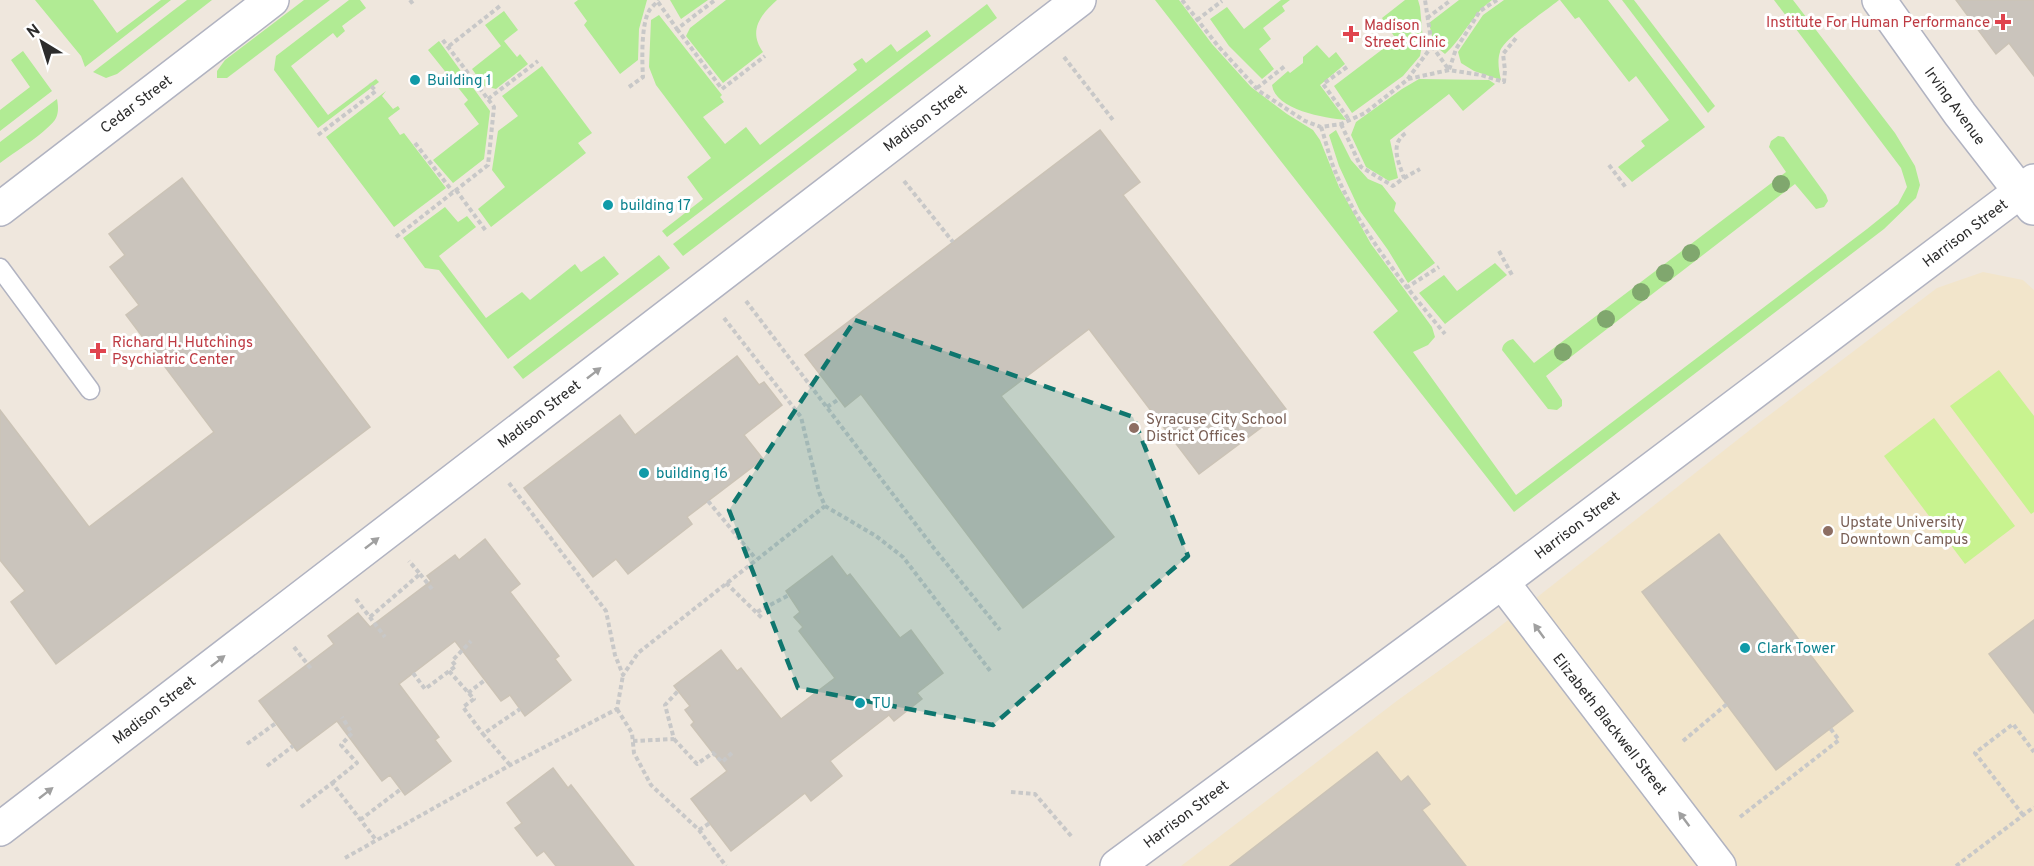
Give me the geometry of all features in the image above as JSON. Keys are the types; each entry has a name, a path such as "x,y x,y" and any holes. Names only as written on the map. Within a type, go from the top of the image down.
{"street":[{"name":"Cedar Street","path":"0,209 272,0"},
{"name":"Madison Street","path":"0,829 1079,0"},
{"name":"Irving Avenue","path":"1879,0 1960,114 2029,194"},
{"name":"Harrison Street","path":"1117,866 2029,194"},
{"name":"Elizabeth Blackwell Street","path":"1502,582 1719,866"}],"lane":[{"path":"0,268 90,390"}],"path":[{"path":"677,29 715,0"},
{"path":"1182,0 1257,88 1305,121 1321,127 1341,124 1365,113 1407,80 1432,46"},
{"path":"1425,0 1432,46 1449,70"},
{"path":"1426,18 1451,0"},
{"path":"1449,70 1456,49 1480,10 1497,0"},
{"path":"630,87 643,77 644,31 649,10 658,1 722,89 765,56"},
{"path":"1197,20 1222,1"},
{"path":"448,47 500,6"},
{"path":"1407,80 1449,70 1481,75 1504,82 1503,54 1516,38"},
{"path":"396,237 488,165 494,107 442,39"},
{"path":"1064,57 1113,120"},
{"path":"488,99 538,61"},
{"path":"1257,88 1285,66"},
{"path":"1347,67 1323,84 1350,121"},
{"path":"318,135 376,91 369,84"},
{"path":"1341,124 1361,167 1393,186 1420,169"},
{"path":"1321,127 1335,171 1365,228 1407,288 1445,334"},
{"path":"1404,178 1395,148 1400,137 1406,133"},
{"path":"415,143 486,231"},
{"path":"1609,165 1627,189"},
{"path":"904,180 953,242"},
{"path":"1499,251 1512,275"},
{"path":"1407,288 1439,267"},
{"path":"745,301 933,547 1000,630"},
{"path":"724,318 801,417 819,492 825,506 876,536 903,557 991,672"},
{"path":"828,407 839,399"},
{"path":"487,455 606,611 615,654 623,675"},
{"path":"708,501 756,559"},
{"path":"726,866 699,830 651,786 634,753 632,733 617,709 623,675 638,652 825,506"},
{"path":"408,559 432,589"},
{"path":"370,617 420,574"},
{"path":"726,583 762,618"},
{"path":"757,612 789,595"},
{"path":"356,599 385,637"},
{"path":"413,673 424,688 456,666 452,661 471,641"},
{"path":"294,646 312,670"},
{"path":"449,671 474,699 464,707 483,734 510,765"},
{"path":"468,693 485,680"},
{"path":"678,690 665,705 674,740 697,764 713,753 722,762 733,752"},
{"path":"1683,741 1727,704"},
{"path":"483,734 520,709"},
{"path":"345,858 510,765 617,709"},
{"path":"301,807 357,763 341,745 352,733 342,717"},
{"path":"247,744 276,723"},
{"path":"2023,815 1975,753 2013,724 2034,752"},
{"path":"1740,817 1839,740 1830,728"},
{"path":"633,741 674,740"},
{"path":"267,766 294,746"},
{"path":"332,783 376,840"},
{"path":"360,820 401,789"},
{"path":"1011,792 1035,794 1072,837"},
{"path":"1956,866 2034,807"},
{"path":"699,830 710,823"}],"highlighted area":[{"path":"855,320 1133,417 1188,556 993,725 798,688 729,510"}],"shaded area":[{"name":"Upstate University Downtown Campus","path":"1983,272 2023,280 2034,290 2034,866 1181,866 1398,700 1489,635 1755,426 1937,288"}],"green space":[{"path":"35,0 93,0 117,33 161,0 171,0 85,67 81,56"},
{"path":"187,0 212,0 117,74 106,78 93,72"},
{"path":"304,0 330,0 227,78 217,78 217,71 225,60"},
{"path":"349,0 360,0 366,8 342,26 345,31 337,38 333,33 291,66 328,115 376,79 379,82 318,128 274,70 276,56"},
{"path":"578,0 647,0 639,29 638,60 620,74 584,25 587,21 574,3"},
{"path":"670,0 708,0 681,19"},
{"path":"726,0 777,0 761,18 756,30 756,37 763,52 723,83 686,36 690,28"},
{"path":"1155,0 1179,0 1212,44 1251,87 1313,130 1320,140 1339,187 1371,244 1432,327 1435,337 1428,345 1413,352 1516,495 1867,229 1898,204 1907,187 1901,168 1774,0 1793,0 1895,133 1915,166 1920,185 1916,198 1884,229 1514,512 1373,332 1398,311"},
{"path":"1281,0 1290,0 1282,6 1285,11 1263,28 1271,39 1259,49 1274,69 1262,79 1229,46 1210,19 1227,7 1244,29"},
{"path":"1405,0 1418,0 1420,7 1423,40 1420,56 1403,76 1352,113 1334,86 1396,39 1382,18"},
{"path":"1459,0 1492,0 1478,12 1445,54 1434,45 1429,23"},
{"path":"1504,0 1559,0 1508,40 1500,52 1501,80 1474,71 1461,63 1458,52 1483,15"},
{"path":"1560,0 1608,0 1705,127 1632,182 1618,167 1645,146 1641,141 1669,120 1636,76 1629,82 1579,17 1575,19"},
{"path":"1622,0 1634,0 1715,106 1708,113"},
{"path":"987,4 997,18 683,256 673,244"},
{"path":"504,11 518,30 504,41 517,57 520,54 528,64 496,89 484,86 472,69 501,46 485,25"},
{"path":"659,15 722,95 720,97 724,102 703,117 725,144 746,127 760,145 857,70 853,64 862,58 866,63 891,44 897,52 927,30 931,36 667,237 662,231 703,199 687,177 711,158 656,85 649,67 651,20"},
{"path":"439,41 490,111 484,159 453,183 433,160 479,124 464,104 468,100 428,50"},
{"path":"1317,45 1329,58 1336,52 1345,64 1320,85 1346,120 1314,115 1291,107 1275,94 1272,85 1288,71 1290,73 1303,63 1303,57"},
{"path":"23,51 52,91 0,131 0,110 30,87 11,60"},
{"path":"542,66 592,133 578,143 586,153 491,227 478,209 505,187 492,170 498,131 518,116 502,96"},
{"path":"1419,79 1489,80 1495,84 1463,111 1449,94 1390,140 1398,178 1389,181 1366,167 1351,135 1356,122"},
{"path":"386,91 382,96 393,109 398,106 400,109 388,118 400,135 404,133 446,188 394,227 326,137"},
{"path":"57,99 58,113 52,123 0,163 0,142"},
{"path":"1336,130 1351,160 1368,179 1382,185 1396,203 1394,211 1435,263 1408,283 1360,211 1339,166 1329,135"},
{"path":"1778,136 1784,137 1826,195 1828,201 1824,207 1816,209 1795,184 1546,376 1562,400 1562,406 1557,410 1548,409 1502,350 1504,344 1513,339 1534,363 1786,172 1769,147 1771,141"},
{"path":"445,207 458,222 467,216 476,227 439,256 486,318 522,292 530,300 575,264 581,272 604,256 619,274 508,359 439,270 425,268 403,238"},
{"path":"659,255 670,268 523,379 513,367"},
{"path":"1495,263 1507,275 1445,324 1419,293 1444,275 1457,291"},
{"path":"1999,370 2034,416 2034,512 2031,514 1950,406"},
{"path":"1934,418 2015,526 1965,564 1884,456"}],"building":[{"name":"Institute For Human Performance","path":"1956,0 2034,0 2034,76 2009,43 1996,54"},
{"path":"1100,130 1140,182 1123,195 1286,409 1199,474 1089,329 1001,396 1114,537 1023,608 861,394 845,407 805,355"},
{"path":"182,178 370,427 56,664 11,602 25,591 0,560 0,410 89,527 214,432 126,315 139,305 110,267 125,255 109,234"},
{"name":"building 16","path":"737,356 759,385 764,382 782,405 744,435 763,459 687,517 692,524 628,574 616,559 593,577 524,488 620,415 635,435"},
{"name":"Clark Tower","path":"1719,534 1853,711 1776,770 1642,592"},
{"path":"485,539 520,584 510,592 559,656 555,659 571,680 525,716 510,695 501,701 455,641 399,684 439,737 435,740 451,761 405,795 390,775 382,781 337,721 297,751 259,701 334,644 328,636 358,613 370,627 431,581 427,576 455,555 459,560"},
{"name":"TU","path":"832,556 847,576 850,574 900,638 911,630 943,673 917,693 922,699 894,721 889,715 830,761 842,776 811,801 805,793 731,851 691,799 727,771 691,725 694,722 685,710 690,706 674,686 721,650 737,671 741,668 781,719 835,678 799,631 803,627 794,617 800,612 786,591"},
{"path":"2034,620 2034,713 1989,654"},
{"path":"1377,752 1401,782 1408,776 1430,804 1422,810 1466,866 1230,866"},
{"path":"553,768 568,788 571,785 634,866 556,866 544,851 537,856 515,828 522,823 507,803"}],"place":[{"name":"Institute For Human Performance","path":"2003,22"},
{"name":"Madison Street Clinic","path":"1351,34"},
{"name":"Building 1","path":"415,80"},
{"name":"building 17","path":"608,205"},
{"name":"Richard H. Hutchings Psychiatric Center","path":"98,351"},
{"name":"Syracuse City School District Offices","path":"1134,428"},
{"name":"building 16","path":"644,473"},
{"name":"Upstate University Downtown Campus","path":"1828,531"},
{"name":"Clark Tower","path":"1745,648"},
{"name":"TU","path":"860,703"}]}
